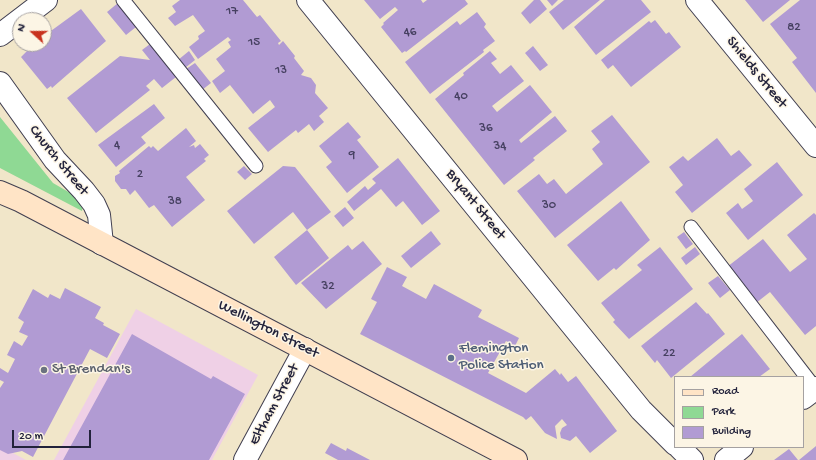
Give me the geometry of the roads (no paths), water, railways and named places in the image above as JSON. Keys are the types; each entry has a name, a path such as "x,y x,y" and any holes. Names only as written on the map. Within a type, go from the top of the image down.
{"street":[{"path":"0,35 46,0"},
{"name":"Bryant Street","path":"308,0 641,410 674,443"},
{"name":"Shields Street","path":"697,0 816,146"},
{"name":"Church Street","path":"0,83 55,160 94,204 99,215 102,244"},
{"name":"Wellington Street","path":"0,188 21,201 102,244 516,460"},
{"name":"Wellington Street","path":"0,192 21,201"},
{"name":"Eltham Street","path":"245,460 305,349"},
{"name":"Bryant Street","path":"641,410 670,460"},
{"path":"679,448 692,460"},
{"path":"726,460 741,448"}],"lane":[{"path":"123,0 256,166"},
{"path":"691,227 800,376"},
{"path":"804,381 811,391"}],"place":[{"name":"Flemington Police Station","path":"451,358"},
{"name":"St Brendan's","path":"44,370"}]}
